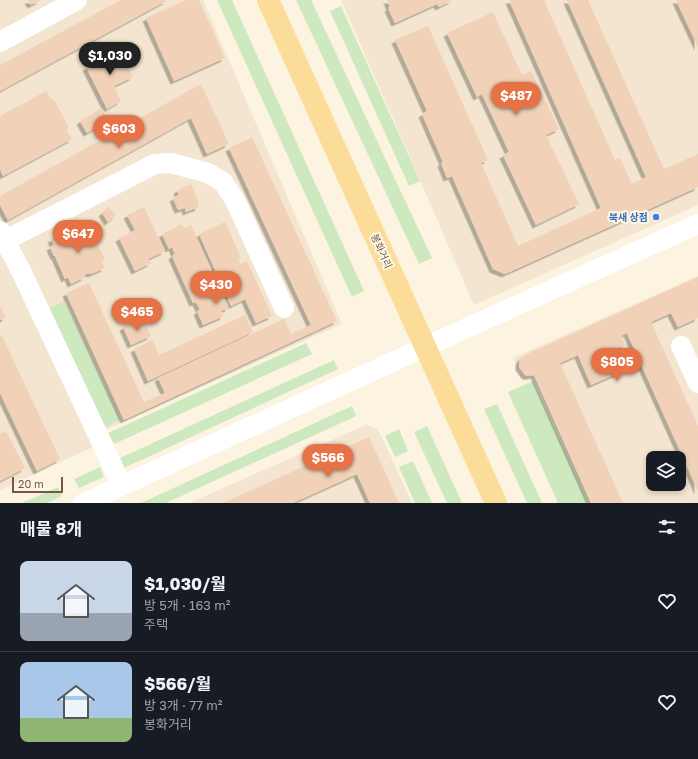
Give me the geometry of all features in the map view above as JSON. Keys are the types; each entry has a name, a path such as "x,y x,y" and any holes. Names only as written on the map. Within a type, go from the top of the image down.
{"main road":[{"name":"봉화거리","path":"268,0 496,503"}],"street":[{"path":"0,42 77,0"},
{"path":"122,486 25,278 2,238 155,164 171,163 208,173 223,182 235,200 284,308"},
{"path":"84,503 698,224"},
{"path":"681,346 698,383"}],"shaded area":[{"path":"0,0 203,0 342,324 105,430 108,440 0,490"},
{"path":"341,0 698,0 698,205 474,305"},
{"path":"698,276 698,503 589,503 534,379 522,381 513,358"},
{"path":"366,425 378,429 412,503 189,503"}],"green space":[{"path":"217,0 232,0 364,291 352,297"},
{"path":"296,0 311,0 432,258 419,264"},
{"path":"341,6 420,181 409,186 330,11"},
{"path":"64,301 120,420 104,428 48,309"},
{"path":"306,343 312,354 114,444 108,433"},
{"path":"334,360 338,369 124,468 120,458"},
{"path":"533,381 588,503 558,503 508,392"},
{"path":"497,404 542,503 527,503 484,409"},
{"path":"352,406 356,416 166,503 141,503"},
{"path":"427,426 462,503 447,503 414,432"},
{"path":"399,429 408,451 395,457 385,436"},
{"path":"413,461 432,503 415,503 399,467"},
{"path":"100,467 104,477 79,488 74,479"},
{"path":"58,487 62,496 47,503 22,503"}],"building":[{"path":"28,0 41,0 31,5"},
{"path":"121,0 166,1 0,91 0,65"},
{"path":"186,0 199,0 225,58 174,81 146,18"},
{"path":"387,0 453,0 439,7 437,4 395,23 388,8 390,7"},
{"path":"509,0 544,0 615,160 620,158 632,184 646,177 567,0 588,0 664,169 698,154 698,187 505,274 493,269 452,176 447,178 441,163 443,162 422,114 427,111 395,40 428,26 488,160 481,163 518,246 601,208"},
{"path":"676,0 698,0 698,47"},
{"path":"493,12 522,75 531,71 559,129 546,135 579,204 536,225 503,155 509,152 482,94 477,97 447,33"},
{"path":"118,47 133,77 114,86 121,101 107,109 86,67 101,60 99,57"},
{"path":"201,84 229,144 207,154 191,118 8,220 0,205 0,196"},
{"path":"46,91 51,99 54,100 69,127 67,131 72,139 3,176 0,169 0,116"},
{"path":"102,108 109,121 87,133 80,121"},
{"path":"252,137 337,321 124,420 66,293 89,283 144,402 165,393 158,378 284,319 291,334 311,325 229,148"},
{"path":"191,184 199,202 197,202 199,207 186,212 185,208 178,210 173,198 179,195 177,190"},
{"path":"109,207 116,216 108,222 102,213"},
{"path":"144,207 165,251 148,259 151,263 135,271 119,238 135,230 127,215"},
{"path":"225,222 241,258 238,260 240,264 247,261 272,316 256,323 245,299 231,306 199,234"},
{"path":"85,223 88,230 91,228 101,250 105,260 102,262 105,268 91,274 84,275 85,277 71,284 68,277 65,279 50,247 54,245 51,239 65,233 66,235 72,232 71,230"},
{"path":"182,224 184,228 191,225 229,308 221,311 224,316 203,325 197,311 200,310 196,302 193,303 172,256 175,254 172,247 169,249 162,234"},
{"path":"698,277 698,318 678,327 671,313 651,322 698,426 698,491 686,464 686,451 680,451 627,333 621,336 625,345 614,350 623,371 591,385 578,355 560,363 623,503 591,503 534,375 525,375 519,367 521,358"},
{"path":"0,306 6,318 0,320"},
{"path":"245,315 253,332 148,381 134,349 153,340 159,355"},
{"path":"143,318 151,336 131,345 123,327"},
{"path":"2,336 60,459 37,471 0,393 0,337"},
{"path":"6,431 25,468 0,481 0,434"},
{"path":"369,437 399,503 370,503 357,474 293,503 223,503"}],"place":[{"name":"북새 상점","path":"656,217"}]}
